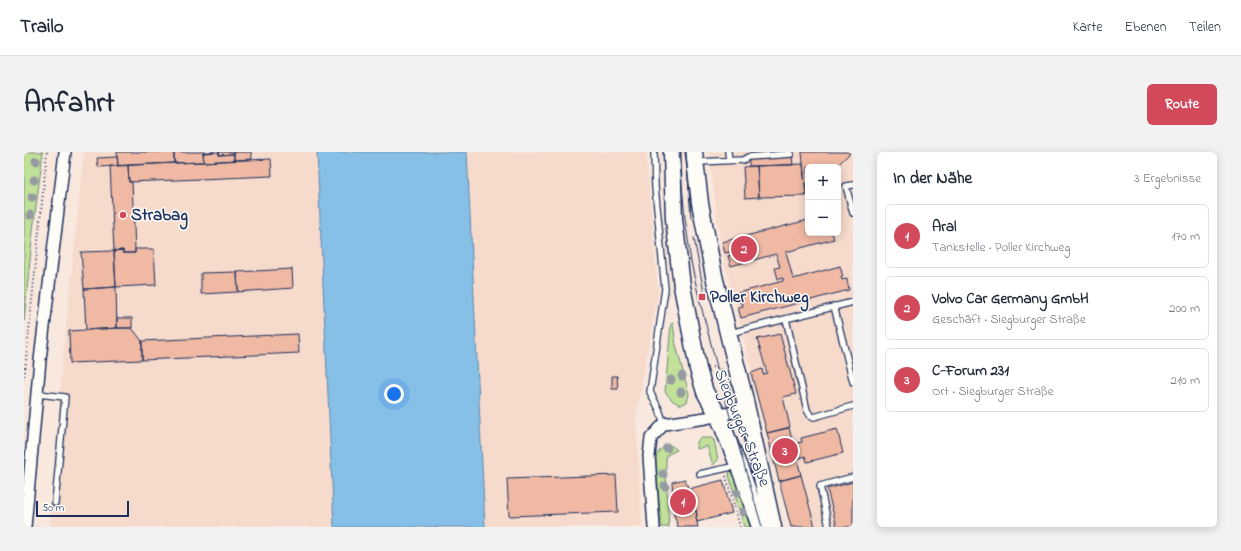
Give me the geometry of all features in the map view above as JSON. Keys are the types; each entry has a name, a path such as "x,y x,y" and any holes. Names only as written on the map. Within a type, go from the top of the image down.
{"main road":[{"name":"Siegburger Straße","path":"672,152 674,219 682,286 701,381 705,392 718,415 731,467 760,527"},
{"name":"Siegburger Straße","path":"695,157 705,230 773,527"}],"street":[{"path":"25,527 40,360 65,152"},
{"path":"654,527 649,456 651,438 664,424 700,419 747,409"}],"lane":[{"path":"654,152 655,187 665,289 650,392 659,409 664,424"},
{"path":"728,152 728,160"},
{"path":"695,157 743,160 758,156 791,154 790,152"},
{"path":"853,185 846,186 853,213"},
{"path":"728,333 853,302"},
{"path":"834,306 853,382"},
{"path":"786,319 807,410 810,415 814,417 853,406"},
{"path":"38,394 65,397 55,503"},
{"path":"700,474 731,467"},
{"path":"829,527 820,486 853,477"}],"path":[{"path":"24,380 47,152"},
{"path":"731,467 725,474 740,527"}],"shaded area":[{"path":"84,152 317,152 334,527 50,527 62,366"},
{"path":"467,152 646,152 658,292 636,416 642,527 485,527"},
{"path":"709,152 853,152 853,527 791,527 723,257"}],"green space":[{"path":"24,152 43,152 33,230 24,321"},
{"path":"673,323 676,345 689,394 687,402 681,405 673,401 665,392 671,324"},
{"path":"700,438 711,438 714,440 718,460 713,465 707,446 697,449 697,442"},
{"path":"669,445 677,450 667,455 666,476 669,527 661,527 656,458 664,447"},
{"path":"732,470 750,527 744,527 729,475"}],"water":[{"path":"317,152 467,152 485,527 334,527"}],"building":[{"path":"117,152 174,152 174,163 118,166"},
{"path":"174,152 215,152 203,153 204,162 174,163"},
{"path":"219,152 219,155 234,154 234,160 204,162 203,153"},
{"path":"219,152 234,152 234,154 219,155"},
{"path":"234,152 251,152 252,159 234,160"},
{"path":"802,152 851,152 839,164 805,164 805,185"},
{"path":"117,157 118,166 98,167 97,158"},
{"path":"792,157 793,165 749,166 749,159"},
{"path":"271,159 272,176 129,182 128,165"},
{"path":"803,164 805,196 759,197 757,166"},
{"name":"Strabag","path":"128,165 129,182 132,182 135,253 123,253 123,250 114,251 110,166"},
{"path":"757,166 759,197 745,198 743,167"},
{"path":"805,221 805,236 833,236 834,239 786,252 793,279 840,266 843,277 841,277 842,280 847,279 849,290 741,318 738,307 743,306 742,302 740,303 738,293 783,281 783,278 778,279 775,268 780,267 776,254 731,266 728,256 731,255 730,252 725,253 722,242"},
{"path":"135,249 154,249 156,285 116,287 114,251 123,250 123,253 135,253"},
{"path":"114,251 116,287 84,289 81,252"},
{"path":"292,269 293,288 237,292 237,272"},
{"path":"237,272 237,292 201,294 201,273"},
{"path":"116,287 117,328 86,330 84,289"},
{"path":"117,318 132,318 132,328 117,328"},
{"path":"132,328 142,341 142,360 70,363 69,331"},
{"path":"298,334 299,353 142,360 142,341"},
{"path":"780,334 796,394 783,397 790,427 767,433 751,373 762,369 763,374 767,373 757,339"},
{"path":"612,376 617,376 618,389 612,389"},
{"path":"789,428 793,444 797,443 800,458 797,459 801,475 779,481 767,433"},
{"path":"837,429 843,453 807,462 805,456 800,458 797,443 802,442 801,438"},
{"path":"616,475 618,512 509,516 507,479"},
{"path":"801,475 815,527 791,527 779,481"},
{"path":"685,479 694,501 692,503 693,507 695,507 697,515 698,527 678,527 674,515 672,482"},
{"path":"723,480 732,513 697,522 695,507 693,507 692,503 694,501 691,491 688,489"},
{"path":"853,482 853,527 837,527 827,489"}],"tram line":[{"path":"679,152 691,262 729,413 762,527"},
{"path":"686,152 691,218"},
{"path":"694,238 704,293"},
{"path":"724,370 751,466"}],"place":[{"name":"Strabag","path":"123,215"},
{"name":"Volvo Car Germany GmbH","path":"744,249"},
{"name":"Poller Kirchweg","path":"702,297"},
{"name":"C-Forum 231","path":"785,451"},
{"name":"Aral","path":"683,502"}]}
